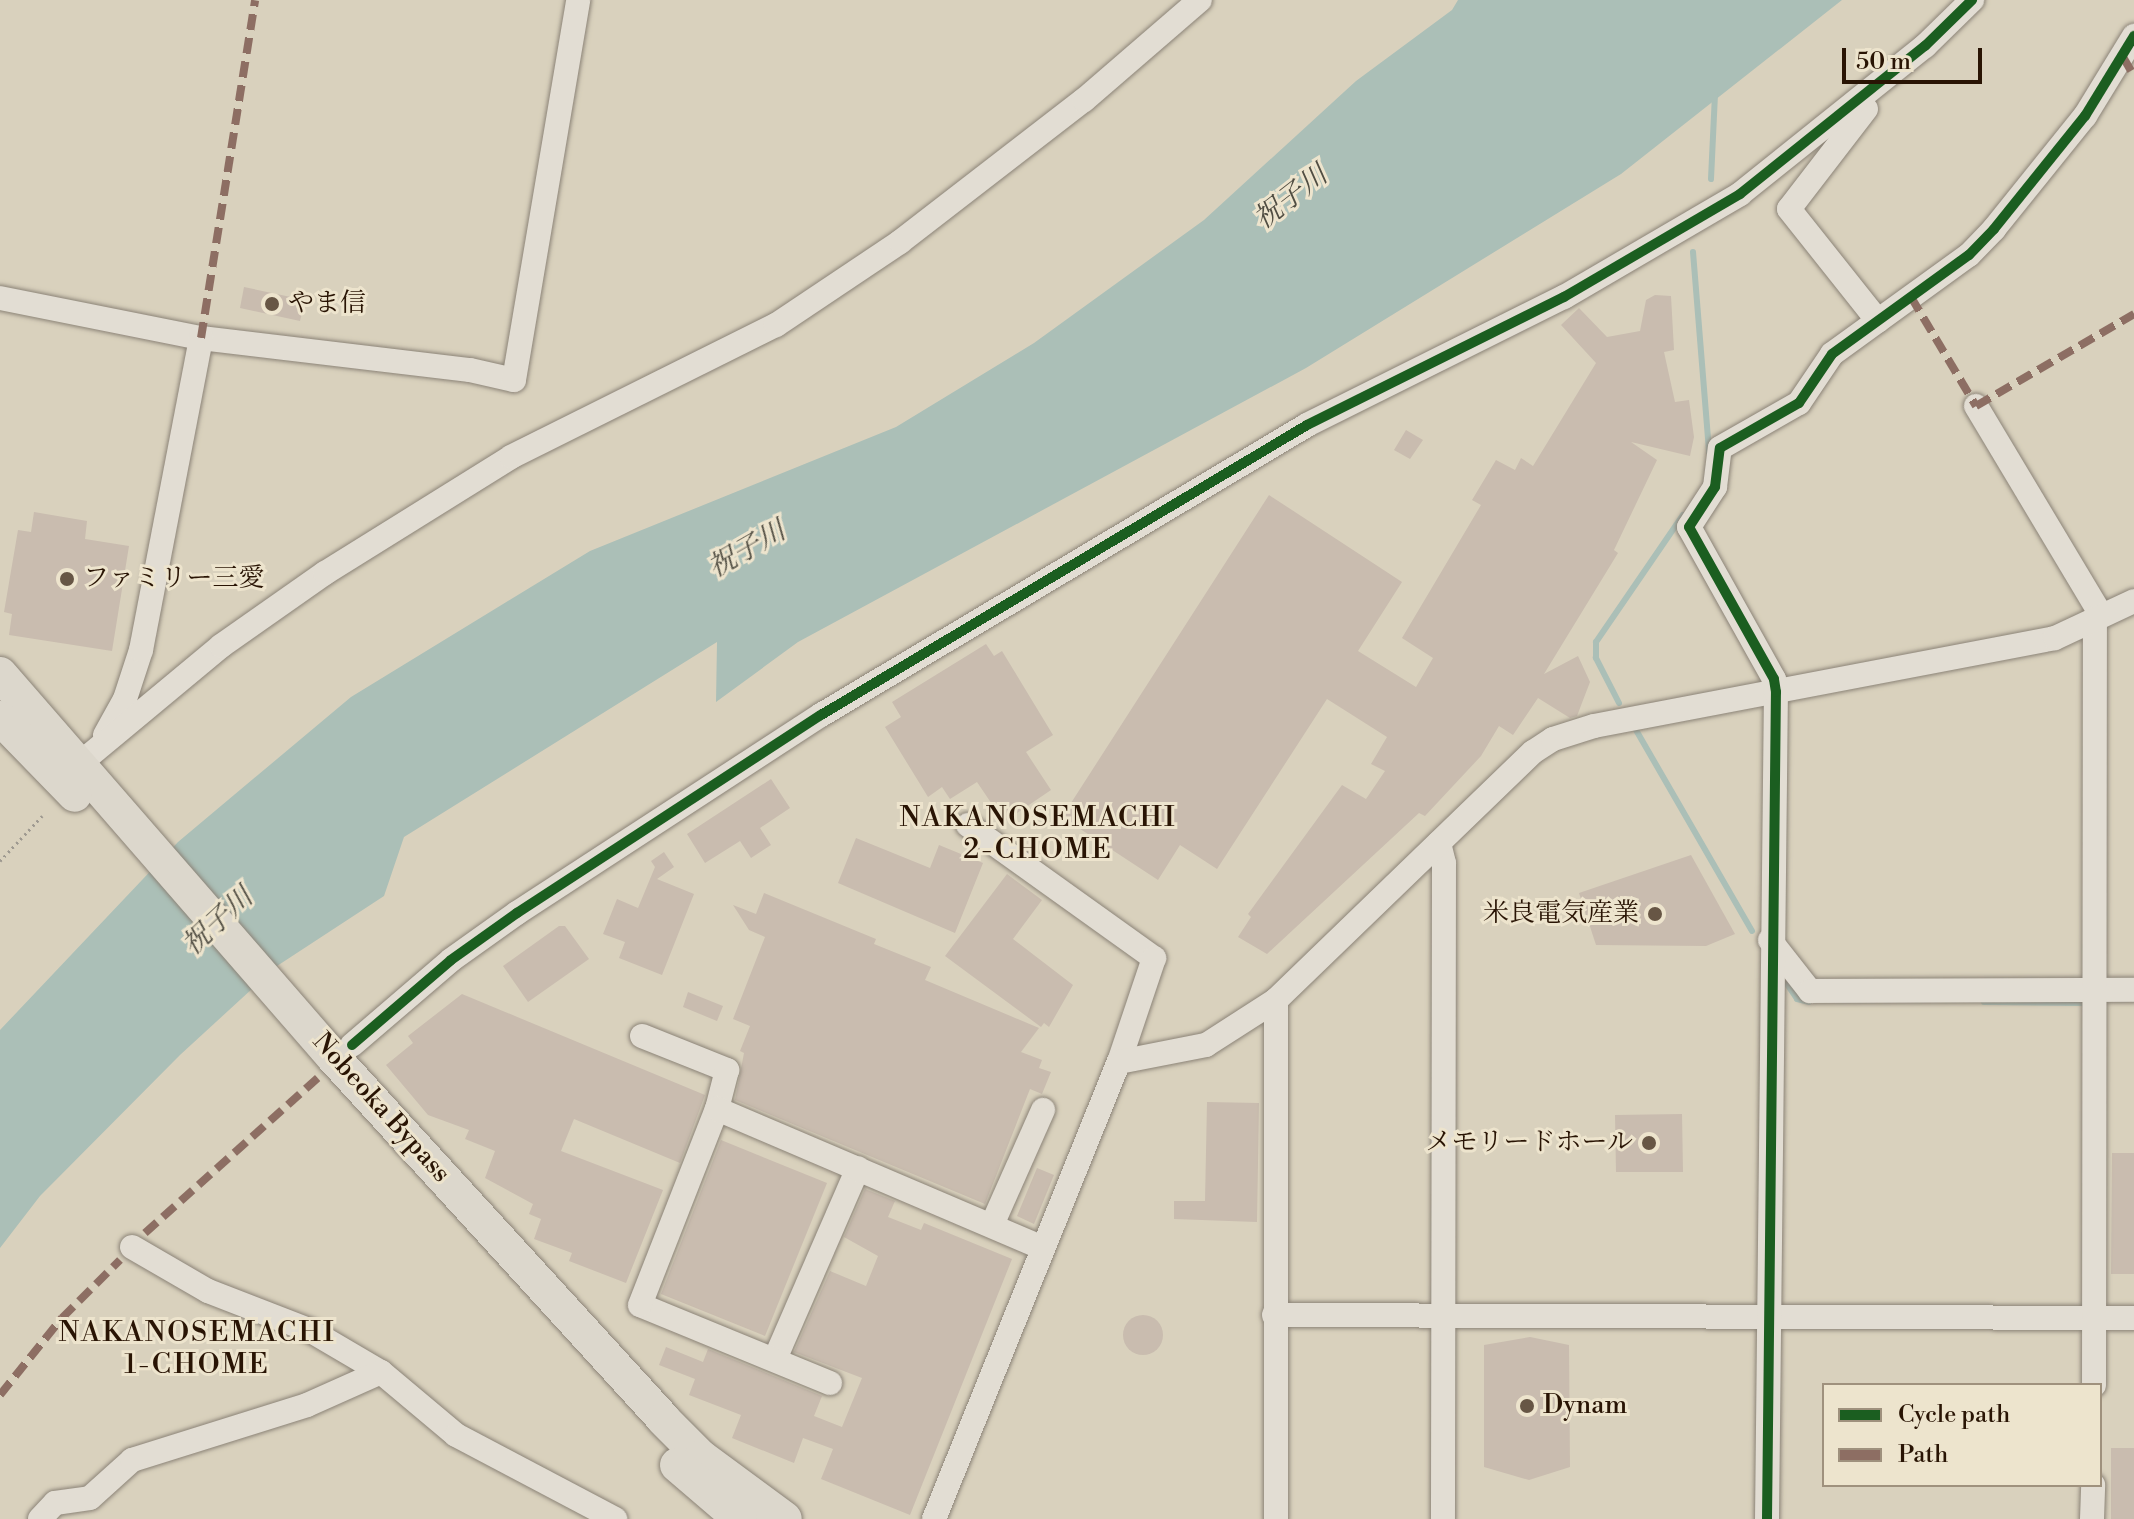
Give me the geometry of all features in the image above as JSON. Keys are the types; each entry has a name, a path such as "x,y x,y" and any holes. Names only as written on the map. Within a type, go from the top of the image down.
{"highway":[{"name":"Nobeoka Bypass","path":"0,674 80,775 663,1419 701,1457 785,1519"},
{"name":"Nobeoka Bypass","path":"0,718 80,775"},
{"name":"Nobeoka Bypass","path":"334,1057 674,1463 740,1519"}],"street":[{"path":"0,298 201,338 470,370 514,380 578,0"},
{"path":"80,775 221,646 325,573 511,457 776,325 900,242 1084,100 1200,0"},
{"path":"1878,321 1789,209 1852,125 1972,0"},
{"path":"1767,1519 1770,940 1776,692 1774,679 1689,527 1715,487 1720,448 1799,403 1832,354 1969,255 1994,229 2085,116 2134,36"},
{"path":"334,1057 451,960 624,840 1307,425 1564,297 1740,194 1925,46"},
{"path":"80,775 125,699 141,650 201,338"},
{"path":"1976,406 2098,617 2094,1383"},
{"path":"1119,1062 1206,1045 1276,1000 1439,843 1553,739 1594,726 2055,638 2134,601"},
{"path":"934,1519 1119,1062 1154,958 1130,944 968,825"},
{"path":"1439,843 1444,863 1443,1519"},
{"path":"1770,940 1810,991 2134,990"},
{"path":"1276,1000 1276,1519"},
{"path":"642,1036 727,1070 717,1109 640,1305 830,1383"},
{"path":"717,1109 1043,1248"},
{"path":"992,1225 1043,1110"},
{"path":"775,1359 858,1168"},
{"path":"132,1247 208,1291 311,1331 381,1372 456,1435 615,1519"},
{"path":"1274,1315 2134,1318"},
{"path":"40,1519 55,1503 90,1498 132,1460 307,1405 381,1372"},
{"path":"2092,1519 2093,1487"}],"path":[{"path":"0,861 42,816"}],"water":[{"name":"祝子川","path":"1458,0 1842,0 1621,174 1306,368 798,642 716,702 717,642 404,837 384,896 277,966 180,1055 40,1196 0,1248 0,1030 178,842 351,697 590,551 896,427 1034,343 1204,220 1356,81 1452,10"}],"building":[{"name":"やま信","path":"244,287 305,300 300,321 240,308"},
{"path":"1655,295 1671,296 1674,350 1664,352 1675,402 1689,400 1694,437 1690,456 1631,442 1657,460 1614,550 1618,553 1544,674 1578,656 1590,682 1577,716 1570,718 1538,698 1513,735 1499,726 1481,756 1425,816 1419,813 1267,954 1238,937 1251,917 1248,914 1342,785 1366,799 1385,771 1371,764 1387,737 1327,699 1217,869 1180,845 1158,880 1062,817 1269,495 1402,582 1358,651 1416,687 1433,658 1402,638 1481,505 1472,500 1496,460 1515,470 1521,458 1533,466 1596,363 1561,325 1579,308 1607,337 1640,331 1646,300"},
{"path":"1406,430 1423,440 1410,459 1394,450"},
{"name":"ファミリー三愛","path":"34,512 87,521 85,539 129,546 112,651 9,635 12,614 4,612 18,530 31,532"},
{"path":"986,644 994,656 1002,651 1053,735 1026,752 1051,790 1004,822 977,782 950,799 942,787 928,797 885,727 901,717 892,702"},
{"path":"771,779 790,808 760,828 771,845 751,858 740,841 705,863 687,834"},
{"path":"856,838 930,868 939,845 983,863 955,933 838,883"},
{"path":"664,852 674,867 657,879 694,894 662,975 619,958 625,942 603,934 617,899 638,908 655,867 651,861"},
{"name":"米良電気産業","path":"1691,855 1735,934 1706,946 1596,945 1579,893"},
{"path":"1007,874 1042,900 1013,939 1073,985 1049,1027 1044,1023 1041,1027 945,956"},
{"path":"764,893 876,939 874,944 931,967 925,980 1039,1028 1021,1052 1042,1060 1039,1068 1051,1072 1042,1094 1030,1089 985,1204 735,1100 744,1053 740,1051 750,1026 733,1019 765,937 749,930 733,905 756,914"},
{"path":"559,926 565,926 589,959 528,1002 503,966"},
{"path":"688,992 723,1006 717,1021 683,1007"},
{"path":"462,994 705,1095 680,1163 574,1119 561,1151 663,1190 626,1283 569,1261 572,1253 534,1239 541,1219 529,1214 533,1204 485,1178 495,1151 465,1139 469,1130 428,1115 386,1065 413,1043 408,1036"},
{"path":"1207,1102 1259,1103 1257,1222 1174,1219 1174,1201 1205,1201"},
{"name":"メモリードホール","path":"1682,1114 1683,1172 1616,1172 1615,1115"},
{"path":"721,1140 827,1183 765,1336 661,1294"},
{"path":"2112,1153 2134,1153 2134,1274 2111,1274"},
{"path":"1037,1168 1054,1175 1034,1224 1017,1216"},
{"path":"865,1189 895,1201 888,1217 921,1230 924,1223 1012,1259 910,1515 821,1479 833,1449 803,1438 794,1463 732,1438 741,1415 689,1395 695,1379 659,1365 666,1347 703,1362 708,1349 822,1396 814,1416 842,1427 862,1378 794,1352 830,1271 866,1286 878,1256 844,1237"},
{"path":"1143,1315 1157,1321 1163,1335 1157,1349 1143,1355 1129,1349 1123,1335 1129,1321"},
{"name":"Dynam","path":"1530,1337 1569,1345 1570,1467 1529,1480 1484,1467 1484,1345"},
{"path":"2111,1448 2134,1448 2134,1519 2111,1519"}],"waterway":[{"path":"1711,179 1715,95"},
{"path":"1693,252 1709,452"},
{"path":"1619,703 1596,658 1596,642 1683,515"},
{"path":"1636,730 1752,931"},
{"path":"1787,984 1797,999 1809,1002"},
{"path":"1984,1002 2085,1003"}],"marked path":[{"path":"201,338 255,0"},
{"path":"2123,57 2134,76"},
{"path":"1911,297 1976,406 2134,314"},
{"path":"145,1233 322,1074"},
{"path":"0,1395 62,1318 120,1260"}],"cycle path":[{"path":"352,1045 451,960 517,913 821,715 1307,425 1564,297 1740,194 1925,46 1972,0"},
{"path":"1767,1519 1776,692 1774,679 1689,527 1715,487 1720,448 1799,403 1832,354 1969,255 1994,229 2085,116 2134,36"}],"place":[{"name":"やま信","path":"272,304"},
{"name":"ファミリー三愛","path":"67,579"},
{"name":"米良電気産業","path":"1655,914"},
{"name":"メモリードホール","path":"1649,1143"},
{"name":"Dynam","path":"1527,1406"}],"district":[{"name":"NAKANOSEMACHI 2-CHOME","path":"1038,834"},
{"name":"NAKANOSEMACHI 1-CHOME","path":"197,1349"}]}
